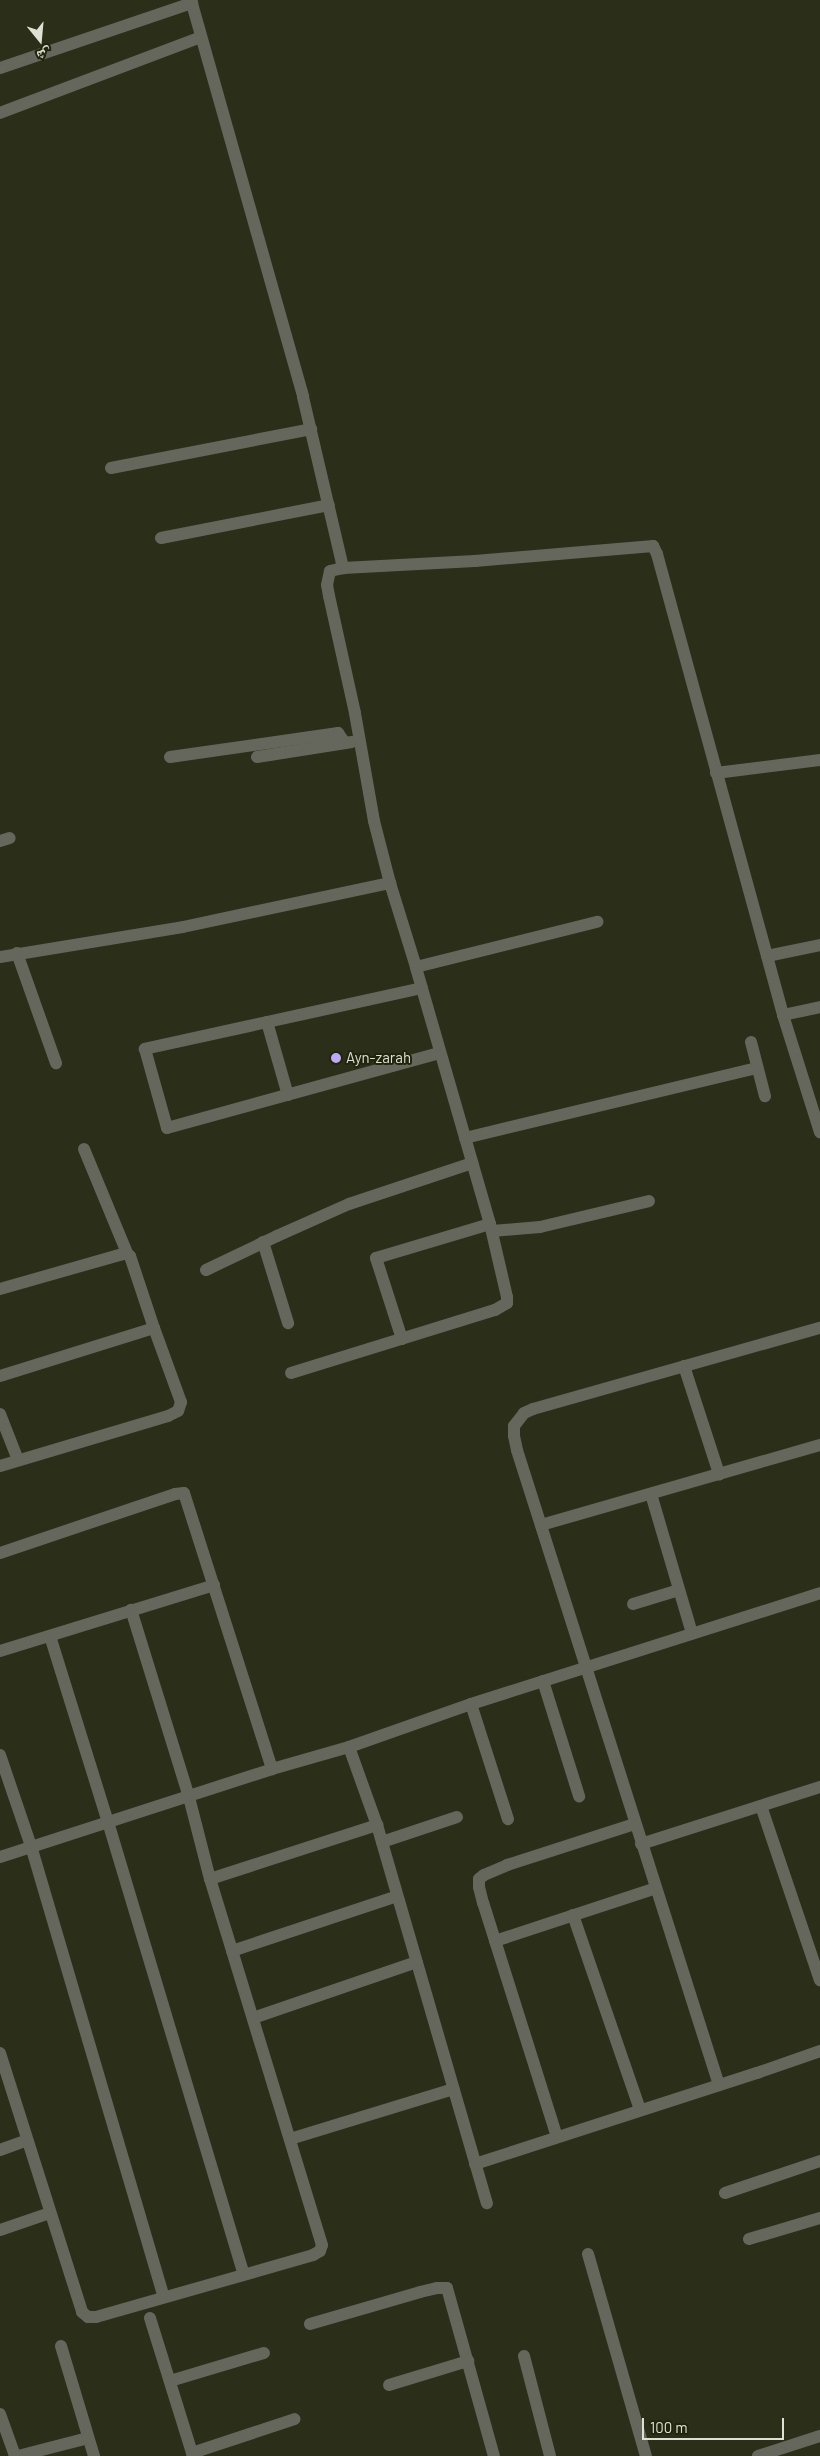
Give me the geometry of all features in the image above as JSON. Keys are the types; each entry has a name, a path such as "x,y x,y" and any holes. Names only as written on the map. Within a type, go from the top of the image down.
{"street":[{"path":"0,68 192,1 311,429 343,568"},
{"path":"0,113 201,37"},
{"path":"110,468 311,429"},
{"path":"161,538 329,505"},
{"path":"291,1373 495,1310 507,1303 491,1228 390,883 374,821 360,740 327,585 330,571 343,568 475,561 653,546 658,554 783,1015 820,1132"},
{"path":"170,758 338,733 345,743"},
{"path":"257,757 360,740"},
{"path":"716,773 820,760"},
{"path":"0,957 164,930 390,883"},
{"path":"416,967 597,922"},
{"path":"767,956 820,945"},
{"path":"17,953 56,1063"},
{"path":"422,988 145,1049 167,1128 440,1053"},
{"path":"783,1015 820,1007"},
{"path":"267,1022 288,1095"},
{"path":"750,1042 764,1096"},
{"path":"465,1138 757,1068"},
{"path":"0,1466 178,1411 181,1402 128,1254 84,1149"},
{"path":"206,1270 263,1242 349,1204 472,1163"},
{"path":"402,1339 376,1258 491,1228 540,1227 649,1202"},
{"path":"263,1242 288,1324"},
{"path":"0,1290 117,1254 128,1254"},
{"path":"0,1376 154,1328"},
{"path":"719,2085 514,1436 514,1426 518,1419 534,1409 820,1328"},
{"path":"684,1366 719,1474"},
{"path":"0,1414 18,1460"},
{"path":"542,1525 820,1445"},
{"path":"0,1552 180,1493 187,1497 272,1769"},
{"path":"651,1494 692,1633"},
{"path":"0,1652 214,1584"},
{"path":"633,1604 679,1590"},
{"path":"0,1857 272,1769 350,1747 471,1704 820,1592"},
{"path":"0,2053 2,2070 27,2140 82,2312 88,2317 96,2317 313,2255 320,2251 322,2245 210,1879 189,1797 131,1610"},
{"path":"50,1636 244,2274"},
{"path":"543,1681 579,1796"},
{"path":"471,1704 508,1819"},
{"path":"350,1747 377,1825 487,2203"},
{"path":"0,1755 31,1846 164,2297"},
{"path":"642,1844 820,1787"},
{"path":"761,1806 820,1980"},
{"path":"382,1842 457,1817"},
{"path":"557,2137 479,1887 480,1879 484,1875 635,1824"},
{"path":"210,1879 377,1825"},
{"path":"496,1941 656,1888"},
{"path":"232,1951 397,1896"},
{"path":"574,1915 640,2110"},
{"path":"253,2018 417,1962"},
{"path":"475,2164 719,2085 820,2050"},
{"path":"290,2139 454,2089"},
{"path":"0,2150 27,2140"},
{"path":"725,2193 820,2161"},
{"path":"0,2230 50,2212"},
{"path":"749,2239 820,2218"},
{"path":"588,2254 646,2456"},
{"path":"310,2324 420,2292 446,2288 494,2456"},
{"path":"150,2318 193,2455 295,2419"},
{"path":"61,2346 94,2456"},
{"path":"170,2382 264,2353"},
{"path":"524,2356 550,2456"},
{"path":"389,2385 468,2361"},
{"path":"0,2414 16,2456 88,2438"},
{"path":"758,2456 820,2436"}],"place":[{"name":"Ayn-zarah","path":"336,1058"}]}
